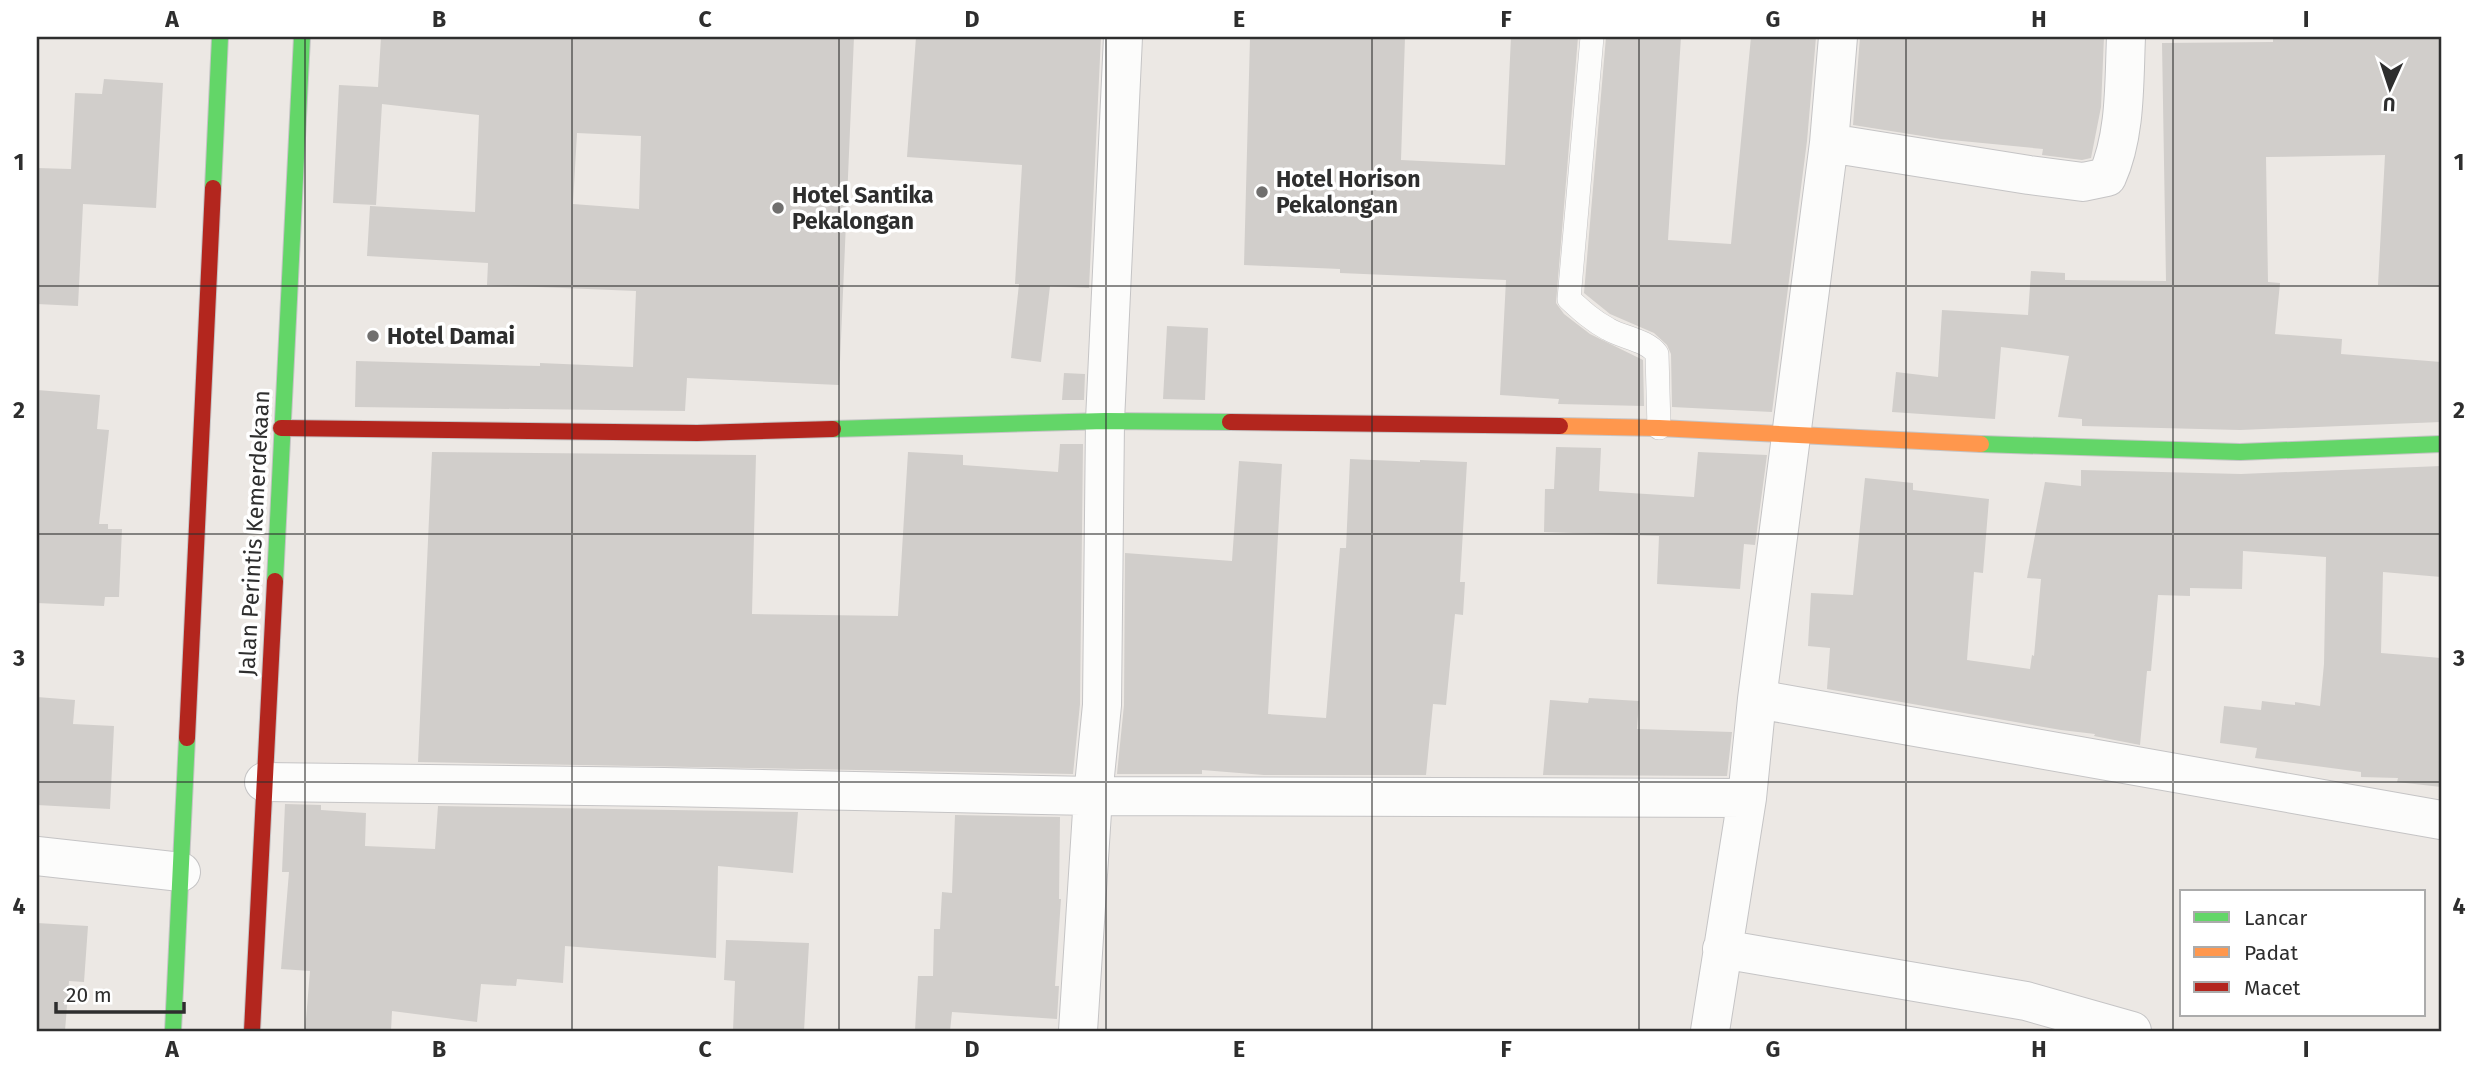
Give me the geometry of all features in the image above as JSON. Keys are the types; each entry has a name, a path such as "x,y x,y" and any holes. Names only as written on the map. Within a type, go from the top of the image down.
{"street":[{"path":"173,1031 220,37"},
{"name":"Jalan Perintis Kemerdekaan","path":"252,1031 302,37"},
{"path":"1078,1031 1093,796 1102,705 1105,421 1123,37"},
{"path":"1710,1031 1747,798 1757,699 1829,143 1838,37"},
{"path":"1829,143 2083,182 2107,177 2115,160 2120,134 2126,37"},
{"path":"281,428 696,433 1105,421 1454,422 1659,428 2050,447 2240,452 2441,444"},
{"path":"1757,699 2441,820"},
{"path":"264,782 1093,796 1747,798"},
{"path":"37,856 181,872"},
{"path":"1722,950 2026,1001 2132,1031"}],"lane":[{"path":"1592,37 1569,299 1590,319 1652,348 1657,354 1659,428"}],"building":[{"path":"381,37 854,37 839,385 687,378 685,411 355,407 356,361 633,367 636,291 487,285 488,263 367,256 370,206 475,212 479,115 382,104 376,205 333,203 339,85 378,87","holes":["577,133 641,136 639,209 573,204"]},
{"path":"916,37 1101,37 1089,288 1050,286 1041,362 1011,358 1019,284 1015,284 1022,165 907,157"},
{"path":"1250,37 1405,37 1401,160 1505,165 1511,37 1578,37 1556,303 1564,314 1590,334 1643,360 1644,406 1558,404 1559,399 1500,395 1506,280 1340,273 1340,269 1244,265"},
{"path":"1606,37 1681,37 1668,240 1731,244 1751,37 1816,37 1807,141 1772,412 1672,407 1671,354 1667,345 1654,333 1610,314 1584,293"},
{"path":"1860,37 2104,37 2101,107 2091,158 2082,160 2042,155 2043,149 1941,139 1853,125"},
{"path":"2273,37 2441,37 2441,287 2378,285 2385,155 2266,157 2268,282 2280,283 2275,334 2342,339 2341,354 2441,362 2441,422 2240,430 2082,426 2082,419 2058,417 2069,356 2001,347 1995,419 1892,412 1896,372 1938,377 1942,310 2028,315 2031,271 2065,273 2065,280 2166,281 2162,43 2273,42"},
{"path":"104,79 163,83 156,208 83,204 78,306 37,304 37,168 71,169 75,93 102,94"},
{"path":"1167,326 1208,328 1205,400 1163,399"},
{"path":"1064,373 1085,374 1084,400 1062,400"},
{"path":"37,390 100,395 97,429 109,430 99,524 108,524 108,529 122,529 119,597 105,597 104,606 37,603"},
{"path":"1060,444 1083,444 1080,704 1073,774 418,762 432,452 756,455 752,614 898,616 908,452 963,455 963,465 1058,472"},
{"path":"1556,447 1601,448 1599,491 1694,497 1698,452 1767,455 1755,545 1744,544 1740,589 1657,584 1659,536 1544,532 1545,489 1554,489"},
{"path":"1350,459 1467,462 1460,582 1465,582 1463,615 1455,614 1446,705 1433,704 1426,775 1264,775 1202,770 1202,774 1117,774 1124,705 1125,553 1232,561 1239,461 1282,464 1268,714 1326,718 1340,548 1346,548"},
{"path":"2441,466 2441,577 2383,572 2381,653 2441,658 2441,787 2397,782 2398,778 2361,777 2361,772 2255,758 2257,748 2220,743 2224,706 2261,710 2262,701 2320,706 2324,664 2326,557 2243,551 2242,589 2190,588 2190,596 2158,595 2151,671 2147,671 2140,745 2094,736 2095,734 1827,689 1830,648 1808,646 1811,593 1853,595 1865,478 1913,483 1913,490 1989,499 1983,573 1974,572 1967,660 2030,669 2032,655 2034,656 2041,579 2027,578 2045,482 2081,486 2081,470 2241,474"},
{"path":"37,697 75,700 73,724 114,726 110,809 37,805"},
{"path":"1589,698 1639,701 1637,729 1732,732 1727,776 1543,775 1550,700 1588,703"},
{"path":"285,804 321,805 321,810 366,813 365,846 435,849 438,806 798,812 793,873 718,866 716,958 565,946 563,983 517,979 516,986 481,984 477,1022 392,1011 391,1031 305,1031 310,971 281,969 289,872 282,872"},
{"path":"955,815 1060,817 1061,899 1055,986 1059,986 1057,1019 952,1012 950,1031 915,1031 918,976 933,976 934,929 940,929 942,892 952,893"},
{"path":"37,923 88,926 84,982 69,981 65,1031 37,1031"},
{"path":"726,940 809,943 804,1031 733,1031 735,981 724,980"}],"traffic: fast":[{"path":"213,188 220,37"},
{"path":"275,581 302,37"},
{"path":"833,429 1105,421 1230,422"},
{"path":"1981,444 2240,452 2441,444"},
{"path":"173,1031 187,738"}],"traffic: slow":[{"path":"1560,426 1659,428 1981,444"}],"traffic: jam":[{"path":"187,738 213,188"},
{"path":"1230,422 1560,426"},
{"path":"281,428 697,433 833,429"},
{"path":"252,1031 275,581"}],"place":[{"name":"Hotel Horison Pekalongan","path":"1262,192"},
{"name":"Hotel Santika Pekalongan","path":"778,208"},
{"name":"Hotel Damai","path":"373,336"}]}
